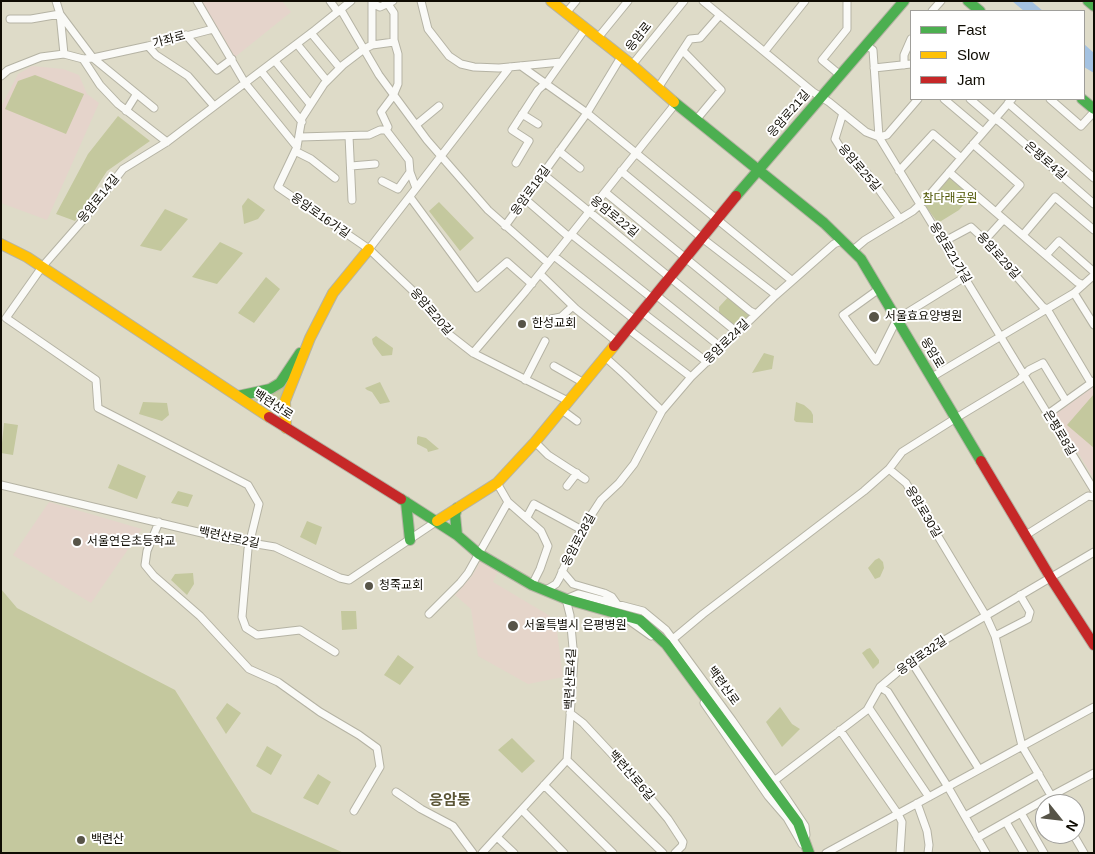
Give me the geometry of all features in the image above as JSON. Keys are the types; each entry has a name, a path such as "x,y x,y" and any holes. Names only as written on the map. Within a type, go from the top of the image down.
{"main road":[{"name":"응암로","path":"551,1 758,169 843,240 861,259 1050,577 1094,645"},
{"name":"응암로21길","path":"758,169 904,1"},
{"path":"968,1 979,10"},
{"path":"1088,1 1094,6"},
{"path":"1083,100 1094,111"},
{"path":"437,521 497,483 535,442 758,169"},
{"name":"백련산로","path":"1,244 42,267 286,428 437,521 479,554 532,585 566,599 615,608 640,620 666,644 798,823 809,853"},
{"path":"286,428 285,401 310,338 333,293 369,249"},
{"path":"238,396 270,389 280,383 310,338"},
{"path":"406,502 410,540"},
{"path":"457,508 457,535"}],"street":[{"path":"56,1 60,14 64,54"},
{"path":"197,1 246,82 296,149 335,178"},
{"path":"330,1 340,11 364,49"},
{"name":"응암로14길","path":"4,317 42,267 84,219 123,169 167,142 351,1"},
{"path":"372,1 380,7 390,3 394,14 394,42 398,54 398,84 393,96 381,112 388,127 386,130 409,160 410,172 416,188"},
{"path":"372,1 372,45"},
{"path":"421,1 428,29 449,56 460,64 474,67 510,67 561,62"},
{"path":"566,13 576,1"},
{"path":"598,38 628,1"},
{"name":"응암로","path":"632,65 684,1"},
{"path":"703,1 866,132 879,137 887,135 917,100"},
{"path":"711,8 716,1"},
{"path":"765,51 806,1"},
{"path":"840,75 822,60 847,30 847,1"},
{"path":"10,19 31,20 60,14"},
{"path":"60,14 93,58 154,108"},
{"path":"658,88 690,39 700,38 720,15"},
{"name":"가좌로","path":"83,59 148,46 214,29"},
{"path":"516,163 529,141 512,130 538,90 585,29"},
{"path":"311,33 340,68"},
{"path":"186,36 216,70 232,59"},
{"path":"874,68 908,65 904,55 910,41"},
{"path":"386,130 380,130 370,135 300,137 302,118 327,81 364,49 372,45 394,42"},
{"path":"297,44 327,81"},
{"name":"응암로21가길","path":"866,45 873,50 879,137 1000,336"},
{"path":"148,46 156,55 188,76 214,106"},
{"name":"응암로18길","path":"364,49 393,96 416,125 469,188 505,226 587,113 621,57"},
{"path":"683,51 720,90 696,120"},
{"path":"1,76 8,70 41,56 64,54 83,59 100,86 126,110 167,142"},
{"path":"275,60 310,104"},
{"path":"521,66 587,113 793,280"},
{"path":"369,249 510,67"},
{"path":"261,71 302,122"},
{"path":"126,110 136,95"},
{"path":"945,100 983,132"},
{"path":"971,100 995,119"},
{"path":"1051,100 1081,126 1094,111"},
{"path":"852,251 864,240 913,211 1010,101 1094,178"},
{"path":"577,420 565,406 525,380 473,353 532,284 676,103"},
{"path":"416,125 439,106"},
{"name":"응암로25길","path":"843,113 834,139 867,172 900,219"},
{"path":"522,114 538,124"},
{"name":"은평로4길","path":"995,119 1094,204"},
{"path":"899,171 933,134 961,158"},
{"path":"349,136 352,200"},
{"name":"응암로16가길","path":"300,137 278,187 369,249"},
{"path":"973,144 1020,185 996,212"},
{"path":"559,151 580,168"},
{"path":"351,166 375,164"},
{"path":"621,171 702,238 776,295"},
{"path":"382,181 398,189 410,172"},
{"path":"949,172 1083,285"},
{"name":"응암로22길","path":"543,174 738,332"},
{"name":"응암로22길","path":"605,192 756,314"},
{"path":"410,197 477,288 507,262 532,284"},
{"path":"1023,235 1055,197 1094,230"},
{"path":"525,199 570,236 722,348"},
{"path":"985,240 1004,218"},
{"path":"505,226 548,263"},
{"name":"응암로29길","path":"944,242 971,227 985,240 1043,307 1047,309 1092,382"},
{"name":"응암로24길","path":"634,464 662,411 691,377 776,295 834,244 843,240"},
{"path":"932,377 1074,293 1094,273 1059,241 1046,255"},
{"name":"응암로20길","path":"369,249 412,290 450,334 473,353"},
{"path":"554,256 707,362"},
{"path":"540,274 573,306 618,342"},
{"path":"879,289 843,316 876,360 897,320 965,277"},
{"path":"1074,293 1094,325"},
{"path":"551,319 562,317 573,306"},
{"path":"4,317 96,380 98,408 248,485 259,504 250,543 242,617 246,628 257,635 300,630 335,652"},
{"path":"628,329 691,377"},
{"name":"은평로8길","path":"1000,336 1094,490"},
{"path":"525,380 546,342"},
{"path":"605,358 662,411"},
{"name":"은평로8길","path":"1024,375 1029,370 1044,363 1066,401"},
{"path":"554,366 584,383"},
{"path":"673,640 703,614 864,491 890,469 902,452 1019,380 1024,375"},
{"path":"1048,414 1092,382"},
{"path":"535,442 548,456 585,478"},
{"name":"응암로28길","path":"546,590 556,584 582,530 601,500 620,483 634,464"},
{"name":"응암로30길","path":"890,469 906,483 986,616"},
{"path":"566,486 577,473"},
{"path":"497,483 508,502 541,531 548,546 532,585"},
{"name":"백련산로2길","path":"1,485 250,543 275,547 340,578 349,580 437,521"},
{"path":"1026,536 1088,496 1094,497"},
{"path":"429,614 460,583 479,554 508,502"},
{"path":"527,517 534,504 582,530"},
{"path":"159,522 147,551 145,565 154,576 200,616 249,669 278,682 376,748 380,767 354,810"},
{"name":"응암로32길","path":"774,780 869,708 880,687 911,661 1094,552"},
{"path":"562,571 573,584 612,597 615,608"},
{"path":"995,636 1028,618 1030,612 1020,595"},
{"name":"백련산로4길","path":"566,599 570,615 574,659 567,760"},
{"name":"백련산로","path":"615,608 643,612 666,630 805,826 809,853"},
{"path":"986,616 995,636 1022,746 1050,794"},
{"path":"911,661 979,769"},
{"path":"880,687 888,692 948,786 986,853"},
{"path":"826,853 1094,707"},
{"path":"869,708 928,797"},
{"name":"백련산로6길","path":"570,713 583,723 612,754 668,819 683,842 682,846 675,853"},
{"path":"840,730 902,822 900,853"},
{"path":"482,853 567,760 663,853"},
{"path":"1055,794 1094,773"},
{"path":"965,816 1039,774"},
{"path":"544,785 613,853"},
{"path":"396,792 453,826 473,853"},
{"path":"918,803 927,831 928,853"},
{"path":"977,838 1035,805"},
{"path":"522,810 564,853"},
{"path":"1021,813 1044,853"},
{"path":"1006,822 1024,853"},
{"path":"497,837 514,853"}],"shaded area":[{"path":"201,1 282,1 291,12 235,57"},
{"path":"32,66 63,69 79,75 87,94 99,103 47,220 1,203 1,107 18,74"},
{"path":"1094,386 1094,479 1055,414"},
{"name":"서울연은초등학교","path":"49,502 142,529 91,603 13,555"},
{"name":"서울특별시 은평병원","path":"480,562 498,571 493,582 550,616 547,622 557,631 563,677 528,684 478,656 471,609 455,595 472,576"}],"green space":[{"path":"35,75 84,94 66,134 5,109 18,81"},
{"path":"118,116 150,141 107,171 75,221 56,214 88,154"},
{"name":"참다래공원","path":"949,175 971,196 959,210 938,223 924,204"},
{"path":"248,198 265,210 258,219 244,224 242,206"},
{"path":"439,202 474,238 460,251 429,211"},
{"path":"165,209 188,219 161,251 140,246"},
{"path":"220,242 243,253 217,284 192,277"},
{"path":"266,277 280,289 254,323 238,313"},
{"path":"731,294 751,313 749,322 740,330 719,314 719,307"},
{"path":"376,336 393,348 392,355 382,356 373,344 372,339"},
{"path":"764,353 774,356 772,369 752,373"},
{"path":"291,377 280,416 253,399 272,395"},
{"path":"380,382 390,402 380,404 372,392 365,388"},
{"path":"1094,394 1094,448 1067,425"},
{"path":"143,402 167,403 169,415 162,421 139,414"},
{"path":"796,402 804,405 811,411 813,423 796,422 794,420"},
{"path":"4,423 18,425 13,455 1,453"},
{"path":"418,436 426,438 439,449 428,452 427,449 417,444"},
{"path":"118,464 146,476 137,499 108,488"},
{"path":"178,491 193,495 188,507 171,503"},
{"path":"307,521 322,527 316,545 300,537"},
{"path":"879,558 883,562 884,568 880,577 875,579 868,568"},
{"path":"193,573 194,584 187,595 171,580 175,574"},
{"path":"1,589 17,608 175,690 252,812 344,853 1,853"},
{"path":"341,611 356,611 357,629 342,630"},
{"path":"870,648 879,660 879,663 873,669 862,653"},
{"path":"398,655 414,667 400,685 384,675"},
{"path":"227,703 241,713 226,734 216,718"},
{"path":"780,707 792,724 800,729 782,747 766,722"},
{"path":"512,738 535,761 522,773 498,750"},
{"path":"267,746 282,755 271,775 256,766"},
{"path":"318,774 331,782 318,805 303,798"}],"water":[{"path":"1012,1 1031,1 1042,10 1023,10"},
{"path":"1085,45 1094,53 1094,73 1085,68"}],"traffic: fast":[{"path":"736,196 904,1"},
{"path":"968,1 979,10"},
{"path":"1088,1 1094,6"},
{"path":"1083,100 1094,109"},
{"path":"674,102 824,223 861,259 981,461"},
{"path":"238,396 270,389 280,383 300,353"},
{"path":"401,499 457,535 479,554 532,585 566,599 640,620 666,644 798,823 809,853"},
{"path":"406,502 410,540"},
{"path":"457,508 455,515 457,535"}],"traffic: slow":[{"path":"551,1 632,65 674,102"},
{"path":"1,244 27,257 269,417"},
{"path":"286,428 285,401 310,338 333,293 369,249"},
{"path":"437,521 497,483 535,442 614,346"}],"traffic: jam":[{"path":"614,346 736,196"},
{"path":"269,417 401,499"},
{"path":"981,461 1052,580 1094,645"}],"place":[{"name":"서울효요양병원","path":"874,317"},
{"name":"한성교회","path":"522,324"},
{"name":"서울연은초등학교","path":"77,542"},
{"name":"청죽교회","path":"369,586"},
{"name":"서울특별시 은평병원","path":"513,626"},
{"name":"백련산","path":"81,840"}],"district":[{"name":"응암동","path":"450,801"}]}
